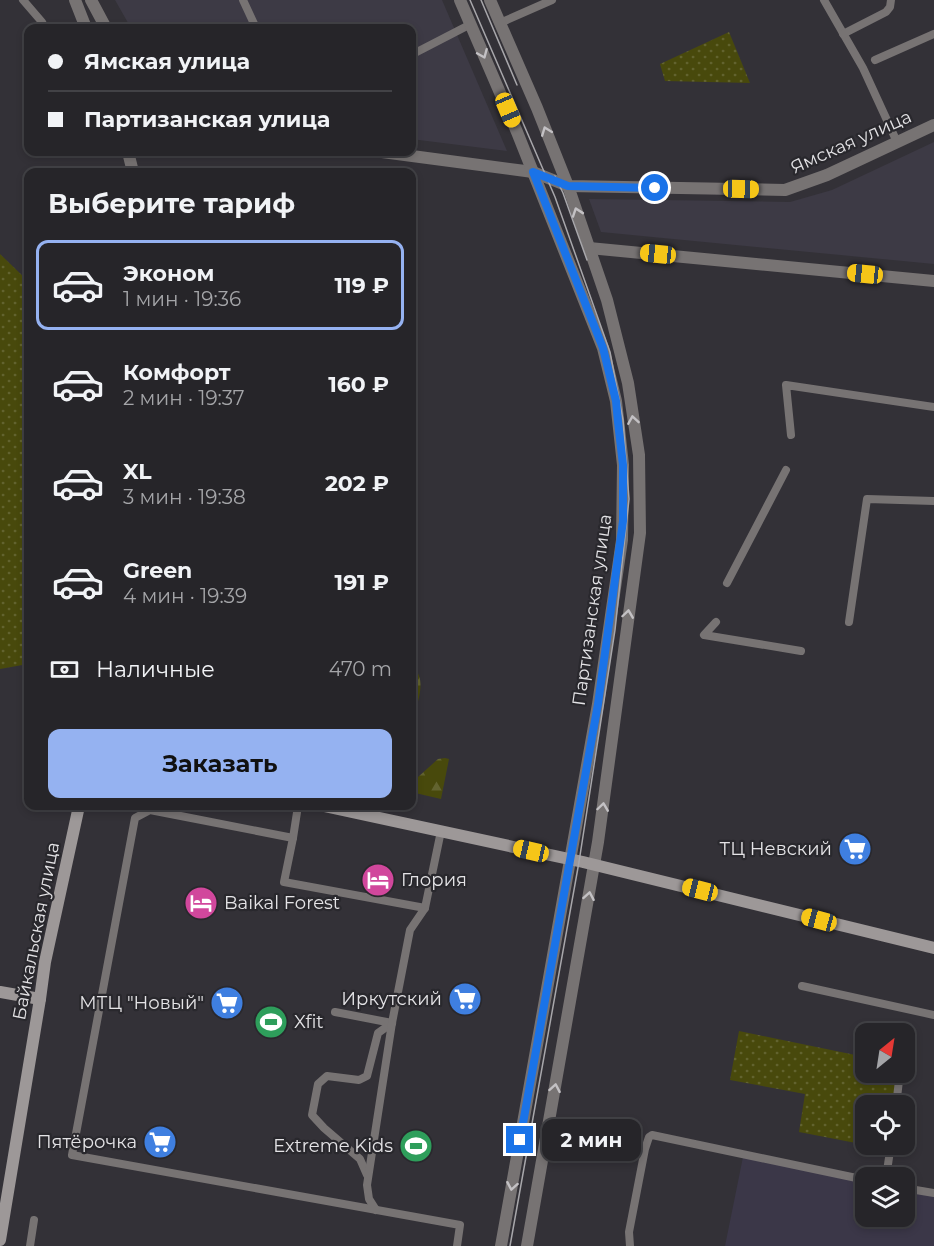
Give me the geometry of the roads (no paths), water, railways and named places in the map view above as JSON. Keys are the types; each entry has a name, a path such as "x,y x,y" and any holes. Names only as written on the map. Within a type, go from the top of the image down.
{"main road":[{"name":"Байкальская улица","path":"0,1240 45,962 78,810"},
{"path":"343,810 594,865 934,948"},
{"path":"0,992 40,999"}],"street":[{"path":"75,0 84,24"},
{"path":"91,0 104,24"},
{"name":"Партизанская улица","path":"460,0 533,172 603,348 616,401 623,465 622,540 598,704 501,1246"},
{"name":"Партизанская улица","path":"490,0 568,186 607,300 627,382 639,455 640,533 594,865 527,1246"},
{"name":"Ямская улица","path":"412,156 533,172 568,186 785,190 827,175 934,125"},
{"path":"589,248 934,281"}],"lane":[{"path":"22,0 43,24"},
{"path":"243,0 254,24"},
{"path":"500,22 552,0"},
{"path":"824,0 863,68 897,142"},
{"path":"843,34 886,12 891,0"},
{"path":"416,52 471,24"},
{"path":"875,60 934,33"},
{"path":"791,435 786,386 934,407"},
{"path":"727,583 786,470"},
{"path":"849,622 867,499 934,501"},
{"path":"716,622 704,635 801,651"},
{"path":"293,838 150,810 135,818 72,1155 460,1225 457,1246"},
{"path":"297,810 284,882 425,908"},
{"path":"376,1210 369,1199 367,1185 392,1023 410,930 425,908 441,831"},
{"path":"802,986 934,1015"},
{"path":"335,1012 392,1023"},
{"path":"368,1177 360,1159 312,1115 318,1084 327,1076 359,1080 367,1076 378,1034 392,1023"},
{"path":"630,1246 629,1232 645,1149 652,1135 855,1178"},
{"path":"915,1190 934,1193"},
{"path":"30,1246 34,1220"}],"tram line":[{"path":"470,0 555,197 610,352 623,420 629,499 615,630 579,862 510,1246"},
{"path":"481,0 517,85"},
{"path":"555,176 587,260"}],"place":[{"name":"ТЦ Невский","path":"855,849"},
{"name":"Глория","path":"378,880"},
{"name":"Baikal Forest","path":"201,903"},
{"name":"Иркутский","path":"465,999"},
{"name":"МТЦ \"Новый\"","path":"227,1003"},
{"name":"Xfit","path":"271,1022"},
{"name":"Пятёрочка","path":"160,1142"},
{"name":"Extreme Kids","path":"416,1146"}]}
